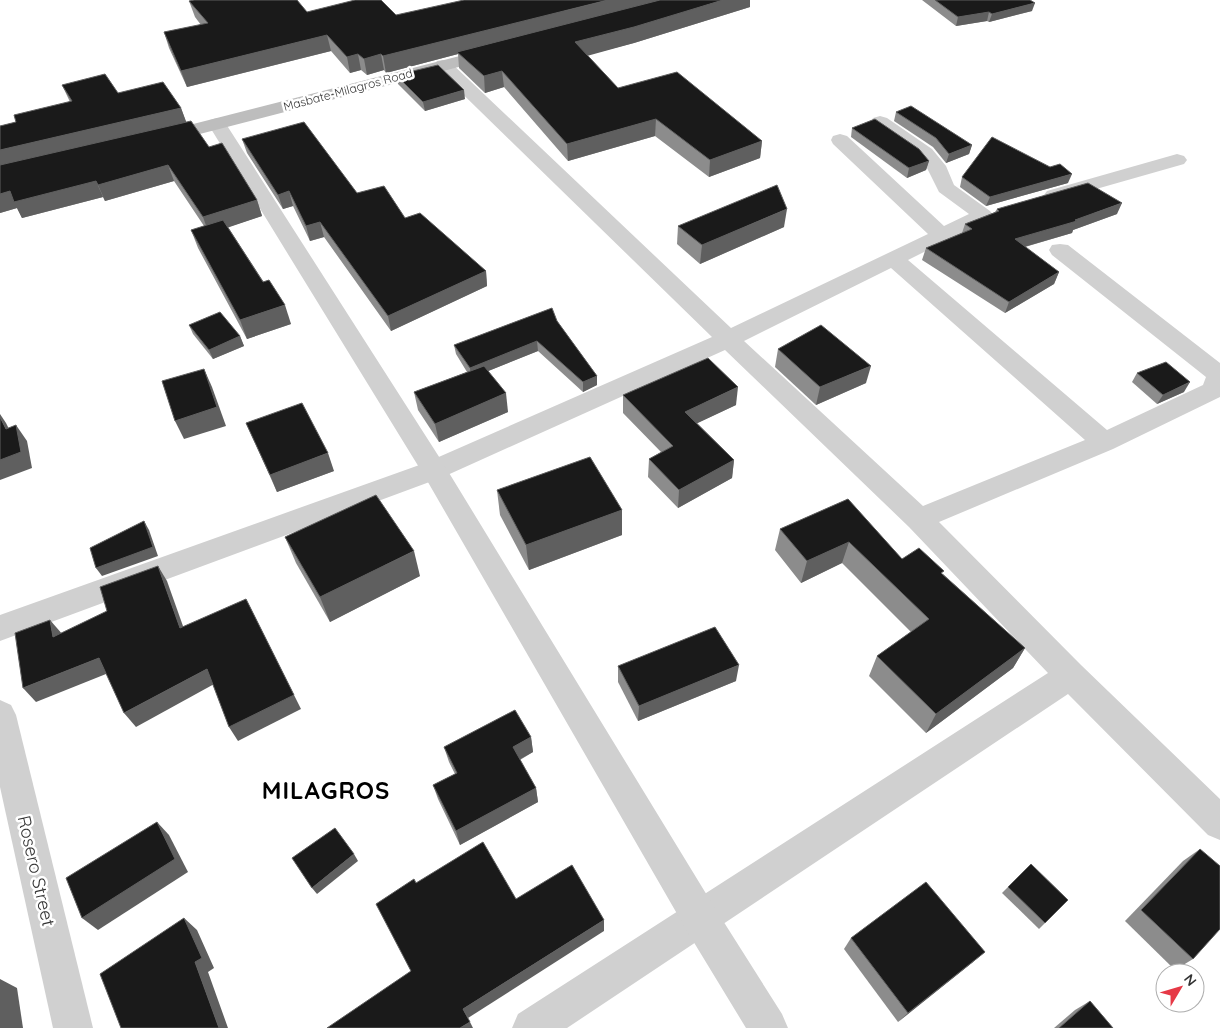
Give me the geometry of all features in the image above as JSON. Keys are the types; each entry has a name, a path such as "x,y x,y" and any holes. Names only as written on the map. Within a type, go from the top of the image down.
{"main road":[{"name":"Masbate-Milagros Road","path":"142,142 508,48"}],"street":[{"path":"443,65 728,339 919,519 1070,675 1220,823"},
{"path":"0,628 434,470 728,339 992,212 946,188 936,166 925,153 880,122"},
{"path":"217,124 434,470 700,918 768,1028"},
{"path":"840,140 941,236"},
{"path":"1038,199 1177,160"},
{"path":"919,519 1104,442 1212,391 1219,381 1218,374 1060,250"},
{"path":"894,259 1104,442"},
{"path":"532,1028 1070,675"},
{"name":"Rosero Street","path":"0,715 73,1028"}],"building":[{"path":"297,0 307,12 355,0 381,0 396,15 464,0 608,0 383,56 381,54 364,59 358,54 347,57 327,35 181,71 164,32 208,23 189,1"},
{"path":"660,0 723,0 634,27 575,42 618,88 677,72 762,141 710,160 656,119 567,144 502,71 484,76 457,52"},
{"path":"935,0 1030,0 1035,3 992,14 989,12 958,17"},
{"path":"438,65 464,90 423,102 396,75"},
{"path":"105,74 118,93 163,82 181,108 0,150 0,126 16,122 14,115 72,101 62,85"},
{"path":"911,106 972,145 949,154 936,138 896,112"},
{"path":"875,119 919,149 929,161 909,168 852,128"},
{"path":"191,121 209,147 222,143 257,200 203,217 168,165 98,185 96,181 14,202 10,191 0,194 0,165"},
{"path":"304,122 357,193 384,186 405,218 420,213 486,271 388,316 320,222 306,226 289,191 278,195 242,139"},
{"path":"992,137 1050,167 1060,164 1072,174 990,197 962,177"},
{"path":"1088,183 1122,203 1075,220 1077,221 1015,239 1059,272 1009,302 926,248 972,229 965,224 999,211 997,209"},
{"path":"777,185 787,209 702,245 678,226"},
{"path":"223,220 263,282 269,280 285,305 240,320 191,230"},
{"path":"552,308 557,321 597,376 583,382 537,341 470,368 454,345"},
{"path":"220,312 240,336 209,350 189,325"},
{"path":"821,325 871,366 820,387 778,349"},
{"path":"708,358 738,387 685,412 734,460 679,490 649,459 673,446 623,395"},
{"path":"1166,362 1190,382 1163,395 1137,373"},
{"path":"484,366 506,393 435,424 414,392"},
{"path":"204,369 217,407 175,421 162,381"},
{"path":"302,403 328,453 270,475 246,423"},
{"path":"0,417 6,429 16,425 21,452 0,460"},
{"path":"590,457 622,510 526,545 497,490"},
{"path":"376,495 414,551 320,597 285,537"},
{"path":"848,499 902,559 919,548 944,571 941,573 1025,648 936,714 877,656 929,619 849,542 807,561 780,529"},
{"path":"144,521 153,547 96,568 90,548"},
{"path":"158,566 180,628 246,599 294,695 229,727 207,669 124,713 99,658 23,688 15,633 50,620 53,637 107,611 100,587"},
{"path":"715,627 739,665 639,706 618,666"},
{"path":"515,710 531,737 513,747 536,788 456,831 433,785 457,773 444,747"},
{"path":"157,822 175,859 82,918 66,878"},
{"path":"335,828 354,854 312,888 292,858"},
{"path":"483,842 516,899 572,865 604,920 463,1009 470,1022 460,1028 327,1028 411,971 376,904 414,879 416,883"},
{"path":"1200,849 1220,866 1220,929 1193,959 1141,910"},
{"path":"1031,864 1068,900 1045,923 1008,887"},
{"path":"926,882 985,952 908,1013 851,938"},
{"path":"184,918 202,958 195,962 219,1028 121,1028 100,974"},
{"path":"1090,1001 1113,1028 1059,1028"}],"district":[{"name":"MILAGROS","path":"326,791"}]}
